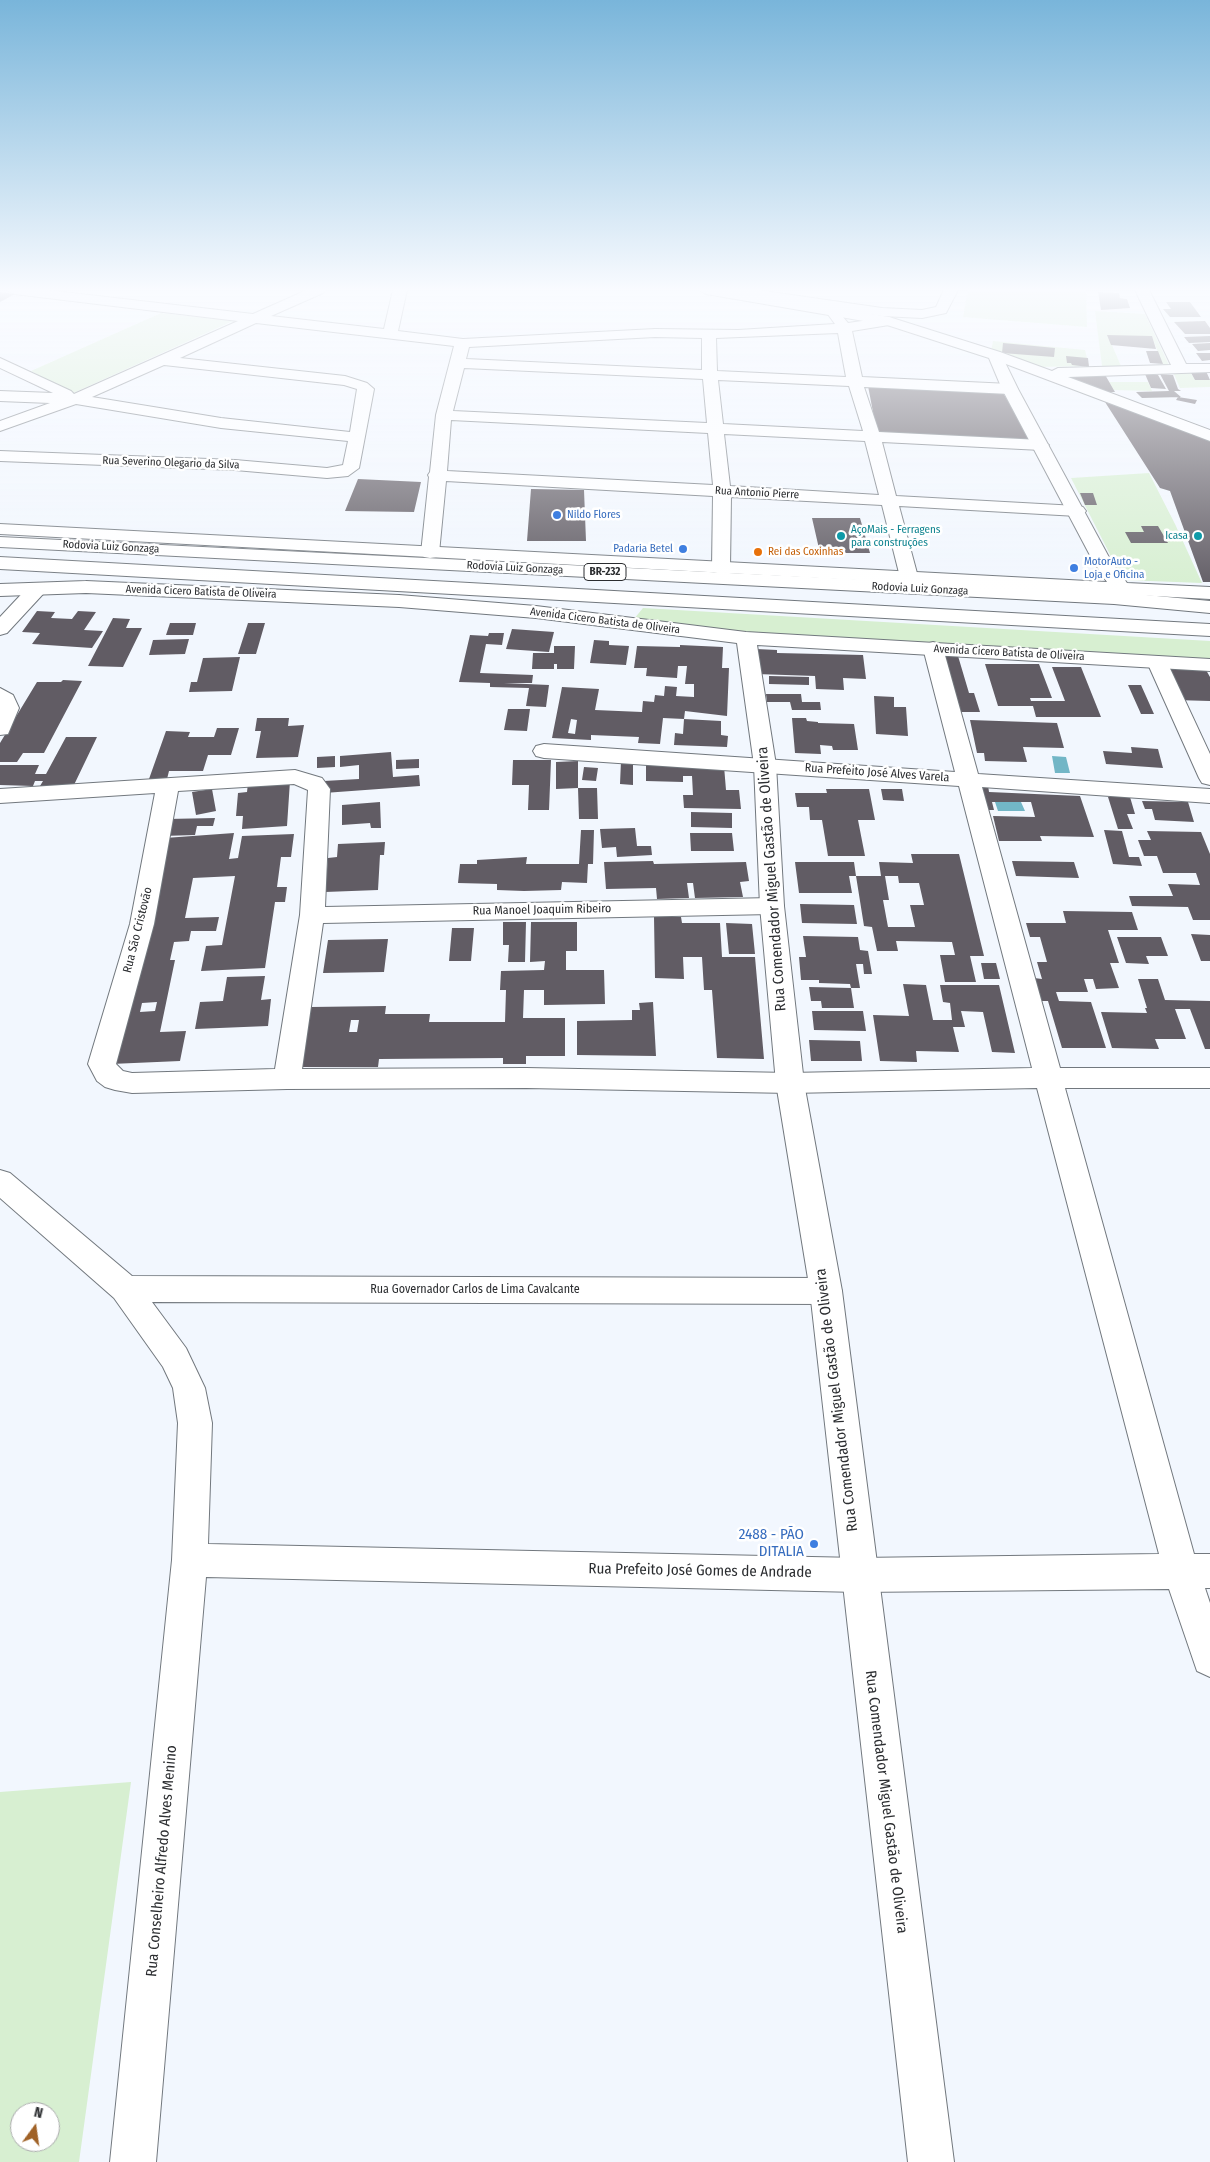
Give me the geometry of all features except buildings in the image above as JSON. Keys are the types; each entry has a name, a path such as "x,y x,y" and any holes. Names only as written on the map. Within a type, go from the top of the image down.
{"main road":[{"path":"59,391 75,399"},
{"path":"0,426 93,391"},
{"path":"0,396 75,399 221,424 356,437 366,391"},
{"path":"430,553 436,475 444,415 451,391"},
{"path":"711,391 722,492 721,568"},
{"path":"858,391 909,577"},
{"path":"1011,391 1078,511 1102,561 1121,588"},
{"path":"1093,391 1210,436"},
{"path":"444,415 1041,445"},
{"name":"Rua Severino Olegario da Silva","path":"0,456 235,465 327,473 342,472 351,468 356,437"},
{"name":"Rua Antonio Pierre","path":"436,475 1078,511"},
{"path":"0,530 1210,593"},
{"name":"Rodovia Luiz Gonzaga","path":"0,542 1114,598 1210,607"},
{"name":"Rodovia Luiz Gonzaga","path":"0,563 1210,630"},
{"path":"0,629 37,588"},
{"name":"Avenida Cicero Batista de Oliveira","path":"0,590 95,588 408,602 536,612 746,638 1210,665"},
{"name":"Rua Comendador Miguel Gastão de Oliveira","path":"746,638 765,765 772,906 790,1083 826,1291 858,1575 931,2162"},
{"path":"933,648 1048,1078 1196,1571 1210,1658"},
{"path":"1157,662 1210,778"},
{"path":"0,694 6,698 10,708 0,729"},
{"name":"Rua Prefeito José Alves Varela","path":"544,751 1210,796"},
{"path":"0,796 295,777 314,783 319,788 312,915 287,1079 526,1078 790,1083 1048,1078 1210,1078"},
{"name":"Rua São Cristovão","path":"168,785 142,924 102,1064 106,1074 116,1080 132,1084 287,1079"},
{"name":"Rua Manoel Joaquim Ribeiro","path":"312,915 772,906"},
{"name":"Rua Conselheiro Alfredo Alves Menino","path":"0,1181 125,1288 175,1358 189,1388 195,1423 190,1560 133,2162"},
{"name":"Rua Governador Carlos de Lima Cavalcante","path":"125,1288 826,1291"},
{"name":"Rua Prefeito José Gomes de Andrade","path":"190,1560 858,1575 1196,1571"}],"green space":[{"path":"66,391 78,391 71,394"},
{"path":"1149,473 1202,583 1123,580 1071,478"},
{"path":"643,608 1210,641 1210,659 811,636 751,636 629,625"},
{"path":"131,1782 79,2162 0,2162 0,1792"}],"water":[{"path":"1052,756 1066,757 1070,773 1055,773"},
{"path":"995,802 1021,802 1025,811 998,811"}],"place":[{"name":"Nildo Flores","path":"557,515"},
{"name":"AçoMais - Ferragens para construções","path":"841,536"},
{"name":"Icasa","path":"1198,536"},
{"name":"Padaria Betel","path":"683,549"},
{"name":"Rei das Coxinhas","path":"758,552"},
{"name":"MotorAuto - Loja e Oficina","path":"1074,568"},
{"name":"2488 - PÃO DITALIA","path":"814,1544"}]}
